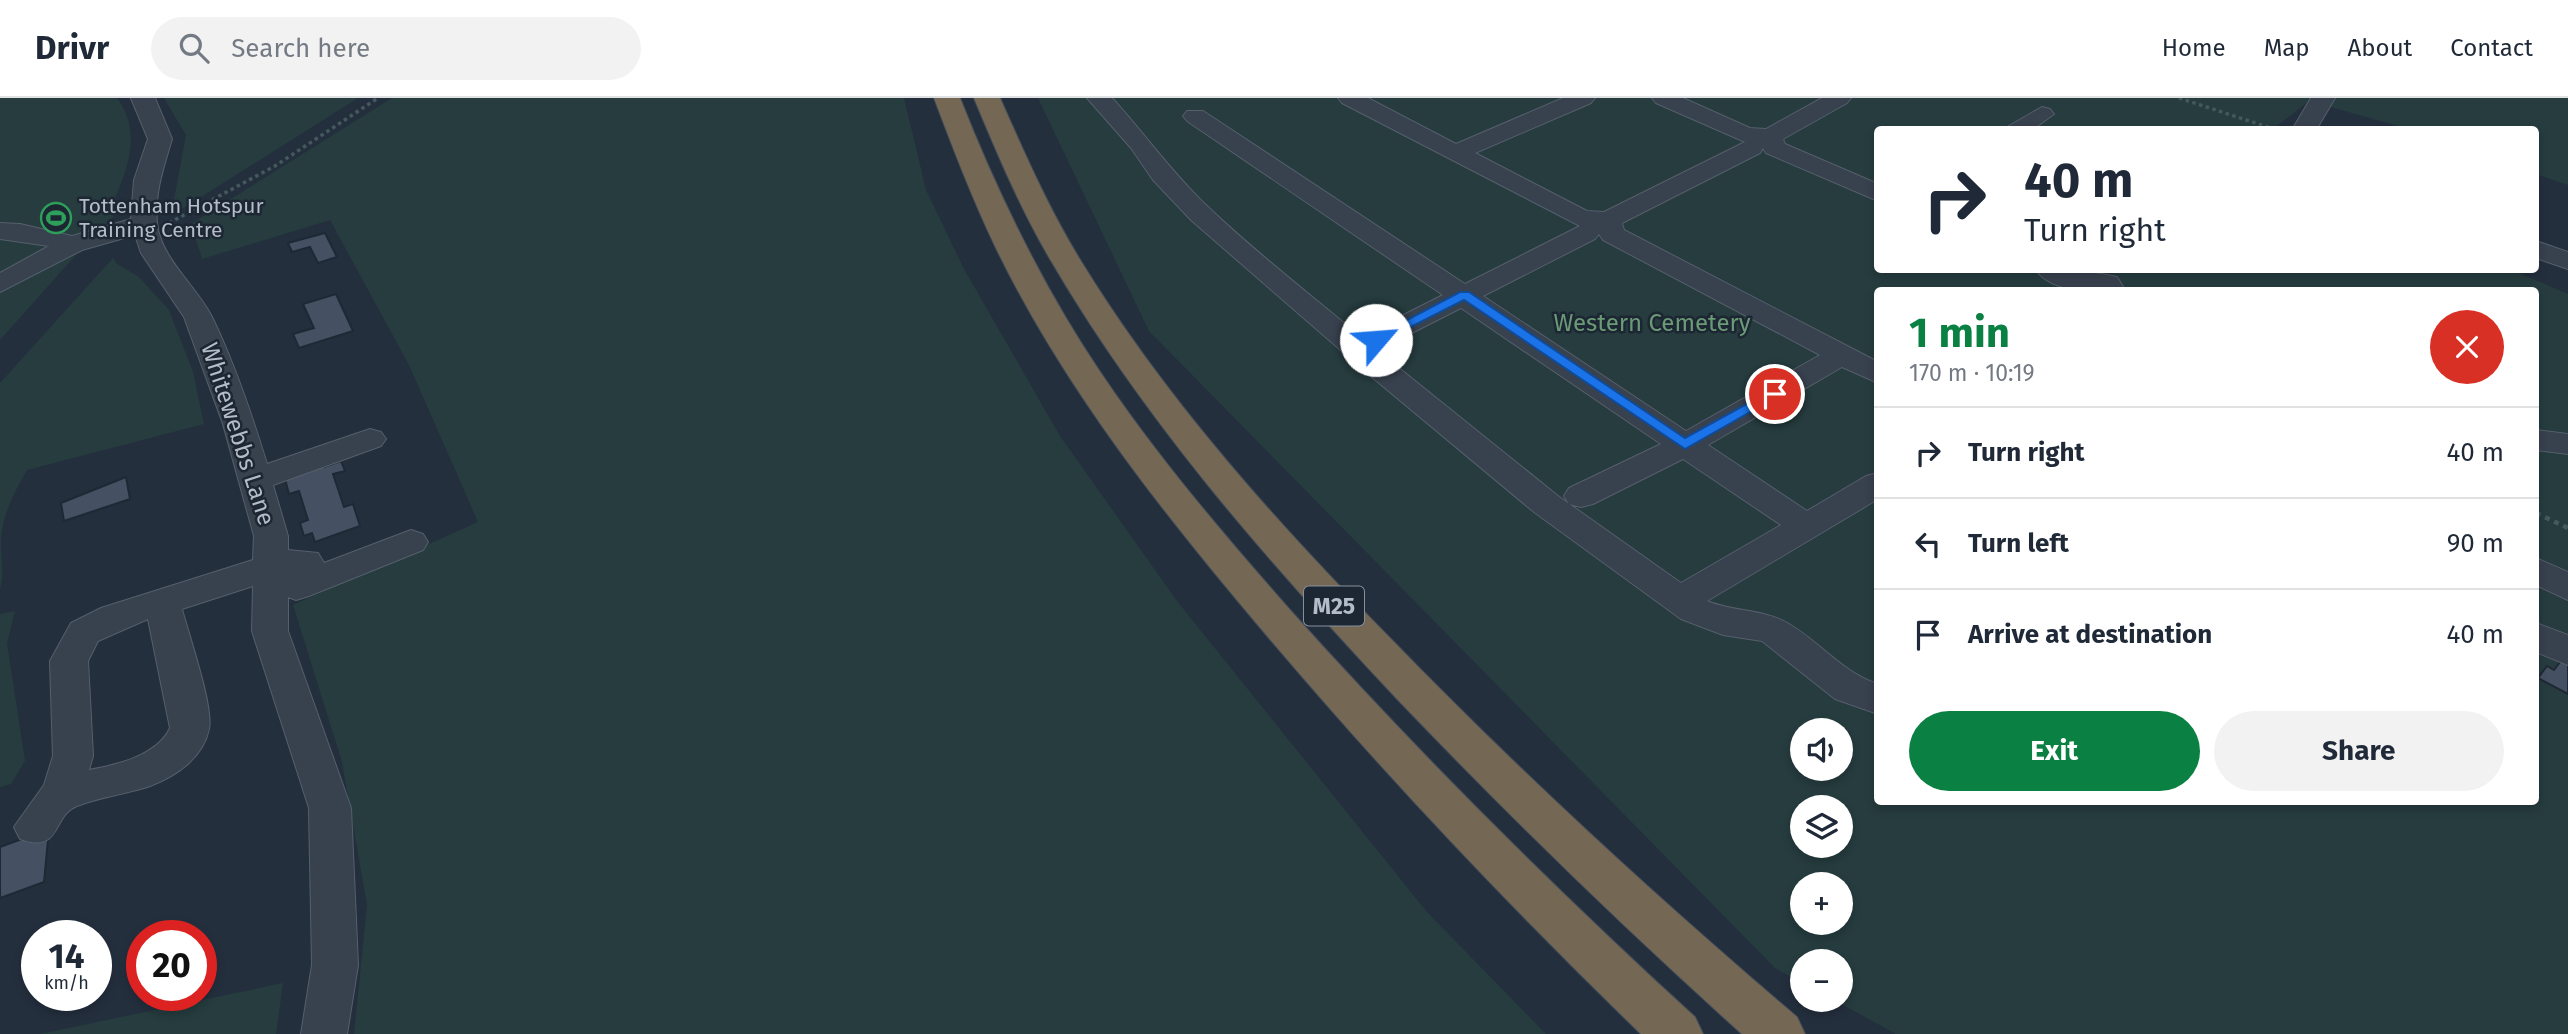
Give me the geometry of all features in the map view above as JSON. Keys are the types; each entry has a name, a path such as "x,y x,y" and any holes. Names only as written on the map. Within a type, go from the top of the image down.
{"highway":[{"name":"M25","path":"947,98 985,199 1026,278 1110,410 1202,533 1383,740 1515,877 1677,1034"},
{"name":"M25","path":"987,98 1025,187 1068,263 1155,391 1249,510 1363,638 1501,777 1779,1034"}],"street":[{"path":"0,284 73,244 145,230 147,180 160,139 143,98"},
{"path":"1098,98 1140,143 1162,175 1221,232 1546,504 1680,600 1710,618 1775,632 1848,689 1874,698"},
{"path":"1350,98 1874,372"},
{"path":"1455,153 1583,98"},
{"path":"1664,98 1874,191"},
{"path":"1376,340 1760,142 1839,98"},
{"path":"2306,126 2323,98"},
{"path":"2021,126 2042,114"},
{"path":"1195,116 1806,526"},
{"name":"Whitewebbs Lane","path":"145,230 198,317 228,389 271,536 270,631 330,808 335,965 324,1034"},
{"path":"0,231 20,232 73,244"},
{"path":"2539,250 2568,261"},
{"path":"2056,273 2081,286 2107,283 2109,287"},
{"path":"1581,496 1685,444 1842,355"},
{"path":"255,481 370,439"},
{"path":"2539,439 2568,444"},
{"path":"1680,600 1874,486"},
{"path":"35,827 62,792 73,756 69,661 84,632 114,617 162,601 270,581 316,579 411,542"},
{"path":"2539,572 2568,587"},
{"path":"62,792 113,782 158,764 183,746 191,725 162,601"},
{"path":"2539,636 2568,651"}],"path":[{"path":"145,230 275,166 378,98"},
{"path":"2179,98 2265,126"},
{"path":"2539,514 2568,528"}],"green space":[{"name":"Tottenham Hotspur Training Centre","path":"0,98 117,98 129,123 131,135 125,173 115,198 125,207 99,229 0,340"},
{"path":"164,98 358,98 171,216 186,135"},
{"path":"392,98 904,98 926,190 964,269 1060,436 1177,601 1427,912 1546,1034 354,1034 367,905 342,762 293,605 478,522 409,365 330,220 202,259 191,224"},
{"name":"Western Cemetery","path":"1038,98 2568,98 2568,185 2539,175 2539,126 2398,126 2309,101 2277,126 1874,126 1874,273 2519,273 2568,294 2568,1034 1896,1034 1853,1010 1853,949 1790,949 1790,976 1775,968 1149,331"},
{"path":"113,258 116,263 139,277 169,310 193,372 204,424 27,470 4,521 0,589 0,383"},
{"path":"15,611 7,643 25,761 11,784 0,787 0,614"},
{"path":"283,983 276,1034 40,1034 150,1011 217,1011 217,997"}],"building":[{"path":"325,233 337,257 318,263 310,247 292,252 288,243"},
{"path":"336,294 353,331 299,348 293,334 314,328 303,304"},
{"path":"321,459 324,467 341,461 345,471 333,474 344,507 353,504 360,526 315,542 312,533 304,536 300,523 308,520 299,491 289,494 285,479"},
{"path":"126,477 130,499 64,521 61,503"},
{"path":"2563,658 2568,661 2568,694 2539,679 2547,666 2554,670"},
{"path":"49,829 44,882 0,898 0,847"}],"place":[{"name":"Tottenham Hotspur Training Centre","path":"56,218"}],"route":[{"path":"1376,340 1464,295 1685,444 1775,394"}]}
